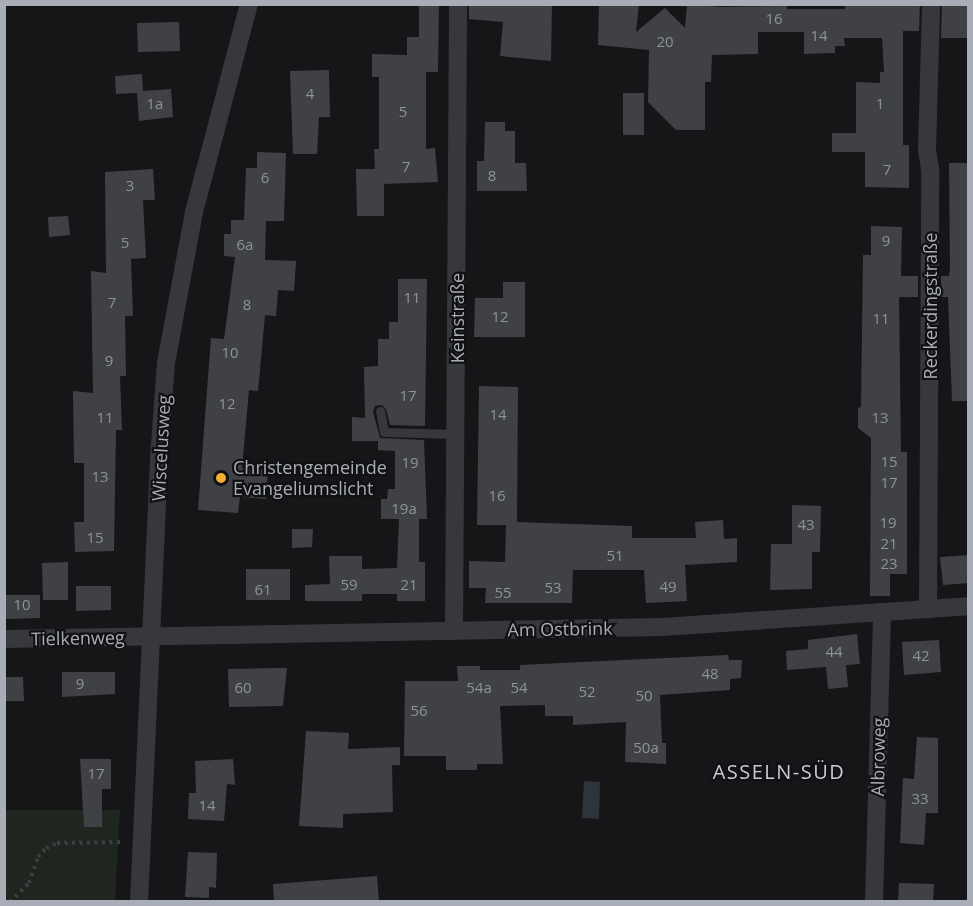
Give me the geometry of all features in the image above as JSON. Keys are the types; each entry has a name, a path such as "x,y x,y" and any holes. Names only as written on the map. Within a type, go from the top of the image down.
{"street":[{"name":"Wiscelusweg","path":"139,902 160,446 166,363 194,212 249,4"},
{"name":"Keinstraße","path":"454,631 458,4"},
{"name":"Reckerdingstraße","path":"928,609 930,169 927,150 931,4"},
{"name":"Am Ostbrink","path":"152,636 663,627 969,606"},
{"name":"Albroweg","path":"874,902 882,612"},
{"name":"Tielkenweg","path":"4,639 152,636"}],"lane":[{"path":"380,411 384,432 456,434"}],"path":[{"path":"10,902 29,883 38,857 46,848 57,843 143,842"}],"shaded area":[{"path":"584,781 600,782 599,819 582,818"},
{"path":"5,810 120,810 115,901 5,902"}],"building":[{"path":"419,4 439,4 438,72 426,72 426,149 435,148 438,182 384,184 384,216 357,216 356,169 375,169 374,149 379,149 379,77 372,77 372,54 407,55 407,37 419,37"},
{"path":"469,4 552,4 551,61 500,56 503,22 469,19"},
{"path":"599,4 639,4 636,32 665,8 685,28 687,4 719,7 787,6 787,9 845,9 845,4 920,4 919,31 903,31 903,145 909,145 909,188 865,187 865,152 832,152 832,133 856,133 856,82 880,83 880,72 884,72 882,38 844,38 845,46 835,46 835,53 804,54 804,32 758,32 758,54 712,55 711,82 705,82 705,130 676,130 648,102 649,50 598,45"},
{"path":"942,4 969,4 967,38 941,38"},
{"path":"179,22 180,51 138,52 137,23"},
{"path":"329,70 330,117 319,117 317,154 293,154 290,71"},
{"path":"142,74 143,91 171,89 173,117 139,121 137,93 116,94 115,76"},
{"path":"623,93 644,93 644,135 623,135"},
{"path":"485,122 505,122 505,131 515,131 515,163 526,163 527,191 477,191 477,161 484,161"},
{"path":"257,152 286,153 284,221 266,221 265,260 296,261 294,291 278,290 276,316 265,315 258,391 249,390 242,468 268,470 266,499 240,497 238,513 198,510 211,338 224,339 235,257 224,256 224,234 231,234 231,220 244,220 246,168 257,168"},
{"path":"949,163 969,163 969,401 952,401 948,297 941,297 941,276 949,276 950,268"},
{"path":"153,169 155,200 143,200 146,258 131,259 133,316 125,316 126,376 120,376 122,430 116,430 114,551 75,552 74,522 84,522 84,463 74,463 73,391 93,393 91,271 106,273 105,172"},
{"path":"68,216 70,235 49,237 48,217"},
{"path":"871,226 902,227 901,276 918,276 918,297 899,297 901,452 907,452 907,574 890,574 890,596 870,596 871,438 858,428 858,409 861,406 863,255 871,255"},
{"path":"398,279 427,279 425,426 390,425 386,409 382,405 375,406 373,412 380,438 424,440 427,519 419,519 419,562 425,562 425,601 397,601 397,594 362,594 362,601 305,601 305,585 330,584 329,556 362,556 362,569 397,568 399,519 381,519 381,499 387,499 388,489 395,489 395,451 378,450 378,441 352,441 352,417 365,418 364,367 378,366 378,339 389,339 389,322 398,322"},
{"path":"503,282 525,282 525,337 474,337 475,298 503,298"},
{"path":"479,386 518,387 517,522 632,526 632,538 696,538 695,522 723,520 724,539 737,538 737,562 685,565 687,601 646,603 644,570 573,570 572,603 485,603 486,588 469,588 469,561 505,562 506,525 477,525"},
{"path":"792,505 821,506 820,552 812,552 812,589 770,590 771,544 792,544"},
{"path":"292,529 313,529 312,547 292,548"},
{"path":"969,555 969,583 943,585 940,557"},
{"path":"68,562 68,600 43,600 42,563"},
{"path":"246,569 290,569 290,600 246,600"},
{"path":"76,586 111,586 111,610 76,611"},
{"path":"4,595 40,595 40,618 5,619"},
{"path":"857,634 860,664 846,665 848,687 828,689 826,667 787,670 786,651 808,649 808,640"},
{"path":"939,640 941,672 904,675 902,642"},
{"path":"728,655 729,660 742,660 741,678 730,679 730,690 660,695 662,743 666,743 666,764 625,762 626,722 573,725 573,716 545,716 545,705 500,706 503,764 477,764 477,770 446,770 446,756 404,756 405,681 458,681 457,666 480,666 480,670 520,670 520,665"},
{"path":"287,668 283,706 229,707 228,669"},
{"path":"62,672 115,672 115,694 62,697"},
{"path":"4,677 23,677 24,701 4,701"},
{"path":"306,731 349,733 348,749 400,747 400,765 392,765 393,812 343,814 343,828 299,826"},
{"path":"917,737 938,738 938,813 926,813 924,845 900,843 903,778 914,779"},
{"path":"80,759 111,759 111,789 102,789 102,827 84,827"},
{"path":"233,759 235,785 227,784 224,821 188,819 189,793 196,793 195,761"},
{"path":"188,852 217,853 216,888 209,887 209,898 185,897"},
{"path":"377,876 379,902 274,902 273,884"},
{"path":"899,883 934,884 933,902 898,902"}],"place":[{"name":"Christengemeinde Evangeliumslicht","path":"221,478"}],"district":[{"name":"ASSELN-SÜD","path":"779,771"}]}
